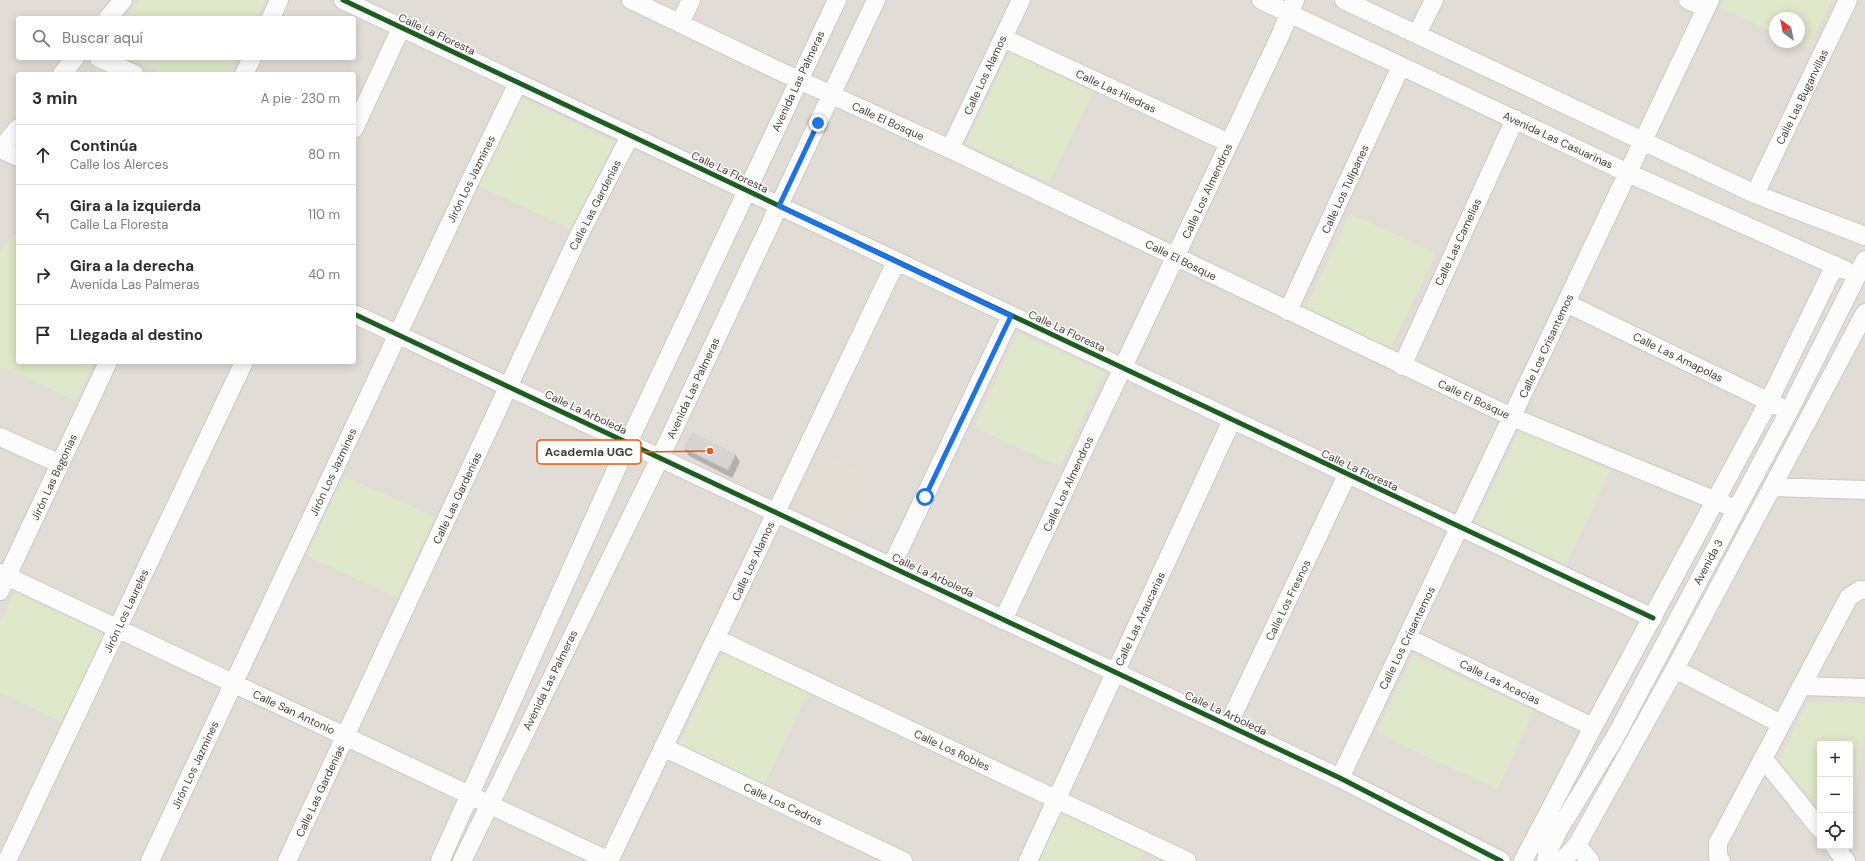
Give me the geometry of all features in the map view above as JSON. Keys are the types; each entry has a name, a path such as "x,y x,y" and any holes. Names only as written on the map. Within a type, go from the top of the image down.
{"street":[{"path":"110,16 123,0"},
{"path":"272,16 279,0"},
{"name":"Calle La Floresta","path":"343,0 1122,369 1653,618"},
{"name":"Calle El Bosque","path":"631,0 831,95 950,149 1175,258 1512,417 1736,509"},
{"path":"680,23 691,0"},
{"name":"Avenida Las Palmeras","path":"440,861 628,443 837,0"},
{"name":"Avenida Las Palmeras","path":"462,861 489,803 660,458 876,0"},
{"name":"Calle Los Alamos","path":"950,149 1021,0"},
{"name":"Avenida Las Casuarinas","path":"1261,0 1292,7 1402,66 1628,172 1835,265 1856,276"},
{"path":"1344,0 1755,194 1865,236"},
{"path":"1416,34 1434,0"},
{"path":"1688,0 1708,4"},
{"name":"Calle Las Buganvillas","path":"1755,194 1848,0"},
{"name":"Calle Los Crisantemos","path":"1340,778 1408,638 1708,4"},
{"name":"Calle Los Almendros","path":"1004,620 1292,7"},
{"path":"356,125 401,28"},
{"name":"Calle Las Hiedras","path":"1003,38 1229,143"},
{"path":"64,72 73,60"},
{"path":"103,60 130,72"},
{"path":"245,72 251,60"},
{"name":"Calle Los Tulipanes","path":"1288,311 1402,66"},
{"name":"Jirón Los Jazmines","path":"150,861 397,335 518,83"},
{"name":"Calle Las Camelias","path":"1402,366 1515,119"},
{"path":"16,130 0,149 16,156"},
{"name":"Calle Las Gardenias","path":"287,861 579,235 630,136"},
{"name":"Avenida 3","path":"1546,861 1547,854 1558,830 1614,739 1789,411 1865,260"},
{"name":"Calle Los Alamos","path":"609,861 663,747 717,640 776,512 896,262"},
{"path":"1523,861 1593,727 1769,401 1835,265"},
{"name":"Calle Las Amapolas","path":"1566,303 1789,411"},
{"name":"Avenida 3","path":"1562,861 1577,845 1675,669 1865,313"},
{"name":"Calle La Arboleda","path":"356,315 1340,778 1501,861"},
{"path":"891,567 1011,316"},
{"name":"Jirón Las Begonias","path":"2,580 60,464 107,364"},
{"name":"Jirón Los Laureles","path":"7,861 243,364"},
{"name":"Calle Las Araucarias","path":"1028,861 1232,420"},
{"path":"0,437 60,464"},
{"name":"Calle Los Fresnos","path":"1228,725 1348,475"},
{"path":"1773,487 1865,490"},
{"name":"Calle San Antonio","path":"2,580 118,628 609,861"},
{"path":"1721,861 1718,858 1718,843 1801,686 1849,597 1860,590 1865,590"},
{"name":"Calle Las Acacias","path":"1408,638 1593,727"},
{"name":"Calle Los Robles","path":"717,640 1188,861"},
{"path":"1675,669 1781,724"},
{"path":"1801,686 1865,688"},
{"name":"Calle Los Cedros","path":"663,747 903,861"},
{"path":"1763,758 1817,825"},
{"path":"1577,845 1590,861"},
{"path":"1836,849 1846,861"}],"shaded area":[{"path":"0,0 1865,0 1865,861 0,861"},
{"path":"823,454 870,475 844,532 797,510"}],"green space":[{"path":"140,0 265,0 257,16 127,16"},
{"path":"1724,0 1831,0 1809,48 1805,46 1805,12 1769,12 1769,30 1720,7"},
{"path":"1010,52 1093,92 1049,183 966,143"},
{"path":"132,60 236,60 231,72 159,72"},
{"path":"519,97 614,142 572,230 477,185"},
{"path":"1350,214 1436,253 1391,348 1306,308"},
{"path":"16,232 16,364 93,364 75,400 0,366 0,251"},
{"path":"1018,333 1104,372 1060,467 974,427"},
{"path":"1520,429 1610,471 1566,565 1475,523"},
{"path":"344,476 435,517 397,598 307,556"},
{"path":"14,592 107,635 65,723 0,693 0,622"},
{"path":"724,650 809,689 765,784 679,744"},
{"path":"1413,655 1534,711 1497,789 1376,733"},
{"path":"1808,702 1865,703 1865,736 1853,800 1853,741 1817,741 1817,804 1778,760"},
{"path":"1059,812 1145,852 1141,861 1036,861"}],"building":[{"path":"692,432 736,454 728,470 683,448"}],"cycle path":[{"path":"343,0 1653,618"},
{"path":"356,315 1340,778 1501,861"}],"place":[{"name":"Academia UGC","path":"710,451"}],"route":[{"path":"818,123 779,206 1011,316 925,497"}]}
